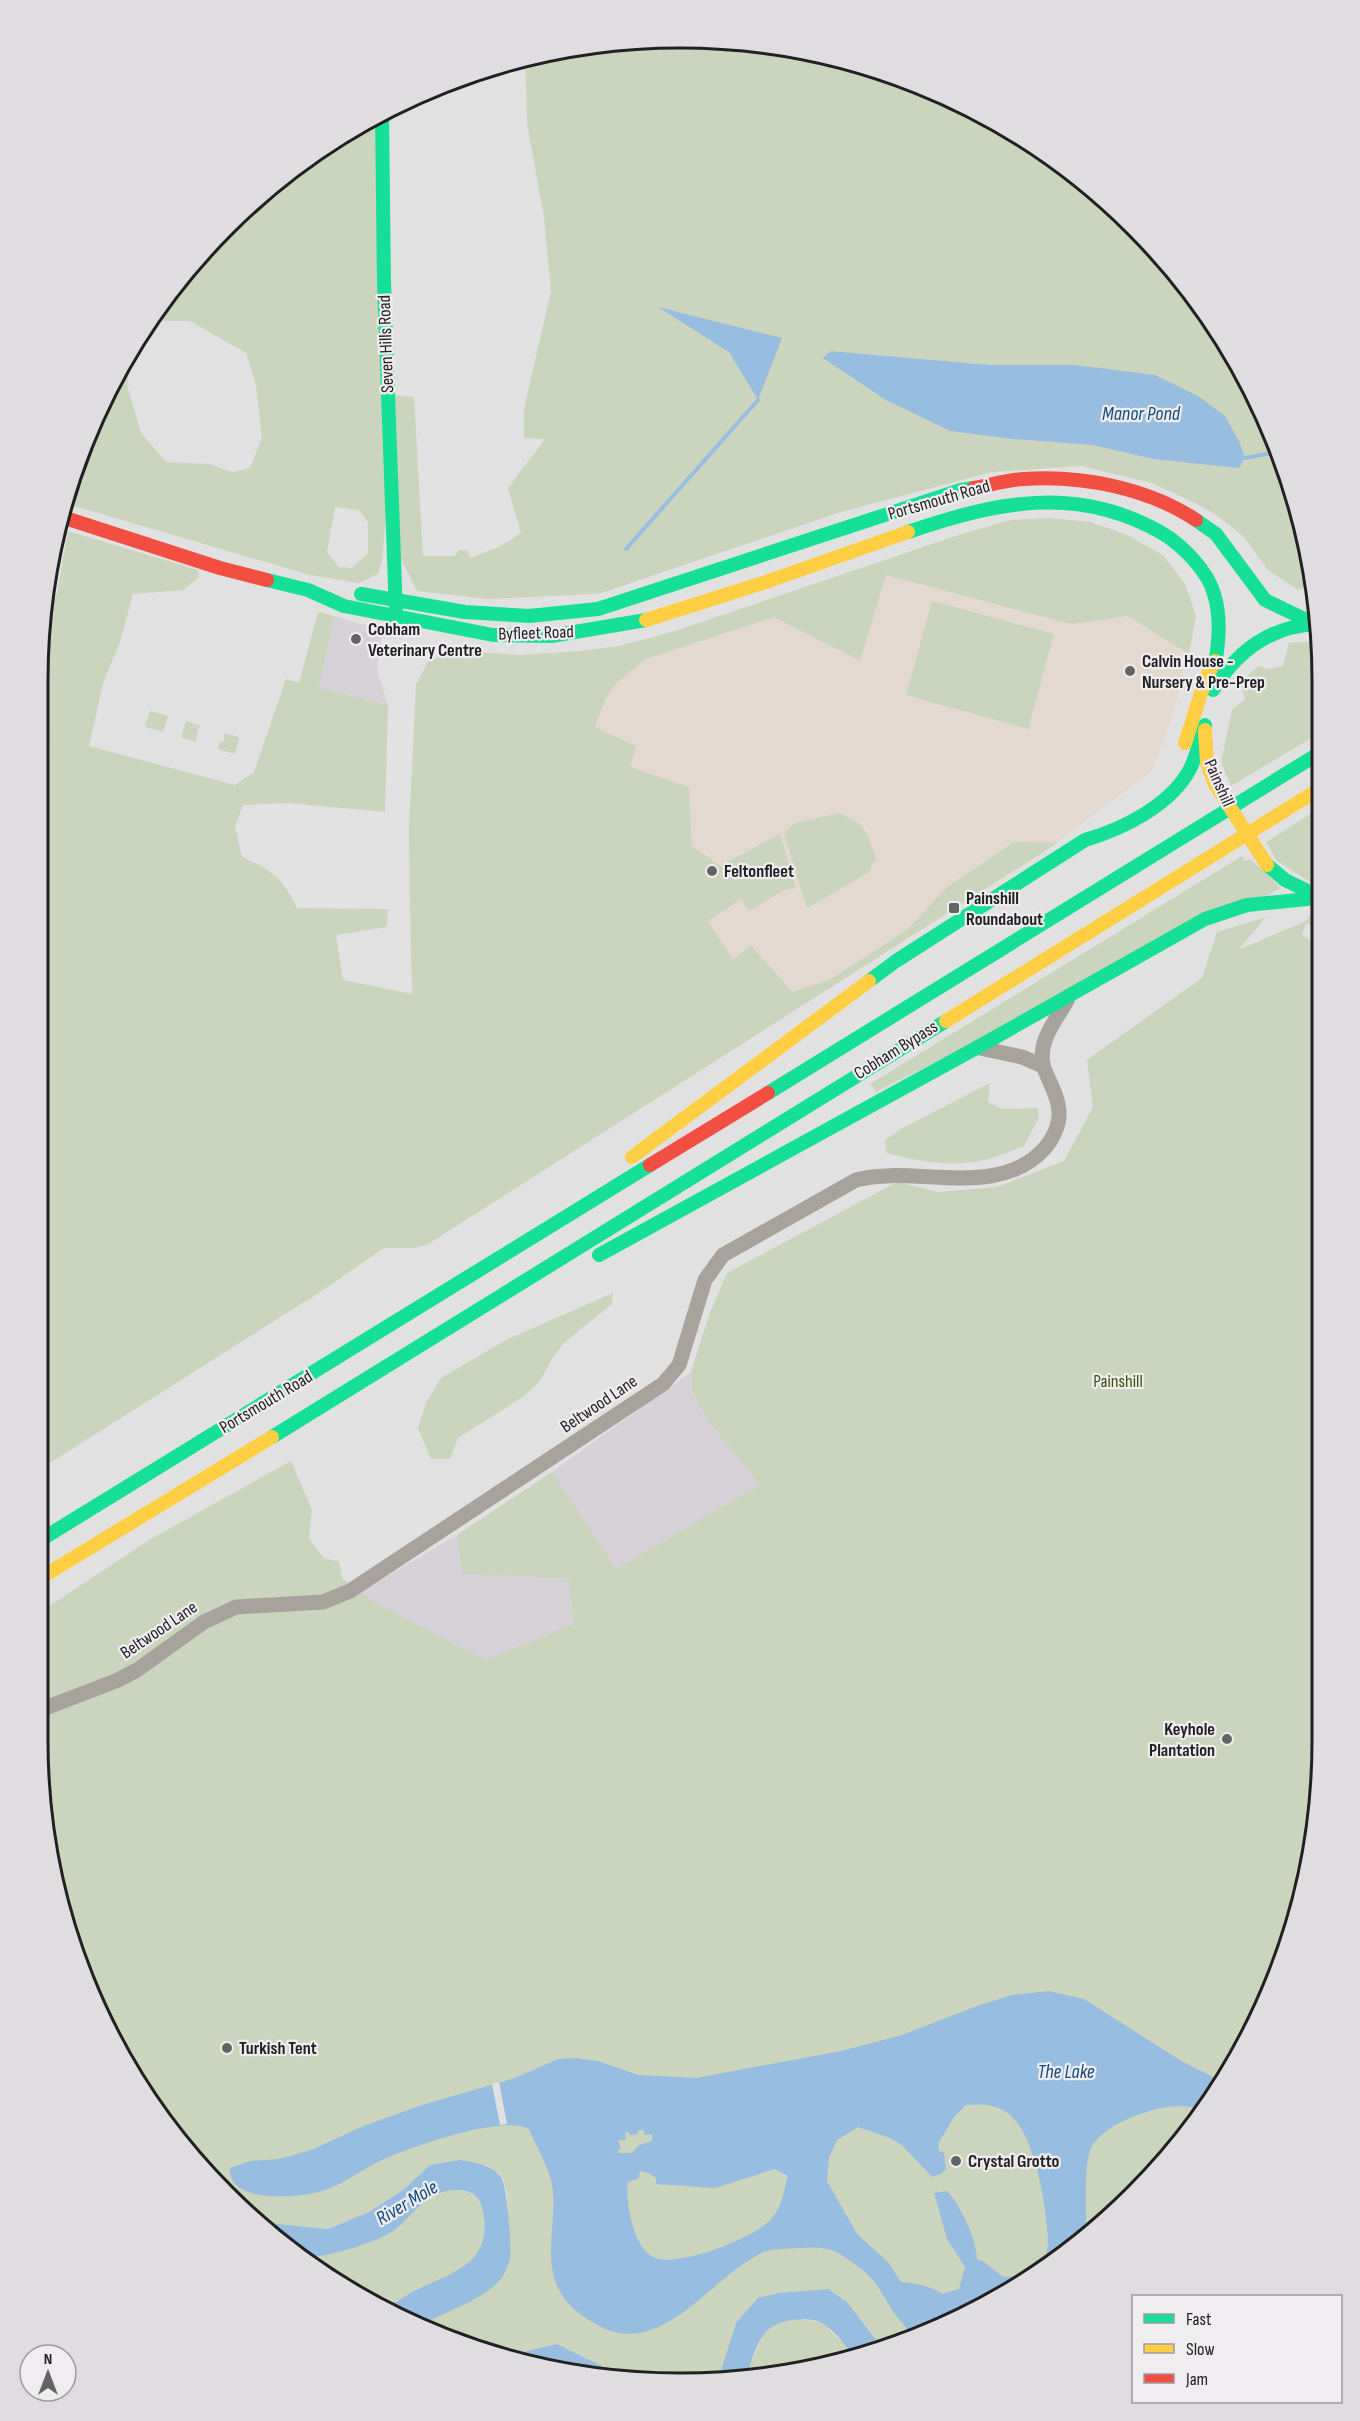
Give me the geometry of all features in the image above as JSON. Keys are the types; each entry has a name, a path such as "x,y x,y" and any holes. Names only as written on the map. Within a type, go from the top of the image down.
{"main road":[{"name":"Seven Hills Road","path":"382,123 384,282 395,576 402,602 396,618"},
{"name":"Portsmouth Road","path":"598,609 961,490 1022,479 1061,478 1140,492 1179,509 1216,534 1265,600 1309,621"},
{"name":"Portsmouth Road","path":"763,583 806,566 973,511 1037,503 1063,502 1090,506 1139,519 1179,543 1192,557 1215,597 1219,626 1213,691"},
{"name":"Byfleet Road","path":"69,519 220,568 308,590 344,606 396,618 493,635 570,634 644,621 763,583"},
{"name":"Byfleet Road","path":"308,590 348,592 465,612 529,616 598,609"},
{"name":"Painshill","path":"1310,625 1287,628 1271,634 1250,646 1234,660 1213,691 1205,725 1206,753 1215,783 1250,841 1267,865 1285,880 1312,894"},
{"path":"1179,756 1206,678 1215,661"},
{"path":"1085,840 1103,836 1161,801 1176,787 1191,766 1205,725"},
{"name":"Cobham Bypass","path":"490,1264 1312,758"},
{"name":"Cobham Bypass","path":"476,1311 1312,794"},
{"path":"490,1264 896,962 1085,840 1120,812"},
{"path":"591,1259 1225,909 1258,902 1312,898"},
{"name":"Portsmouth Road","path":"48,1535 490,1264"},
{"path":"476,1311 552,1281"},
{"name":"Portsmouth Road","path":"48,1573 476,1311"}],"street":[{"path":"978,1047 1022,1057 1043,1066 1042,1051 1045,1039 1071,993"},
{"name":"Beltwood Lane","path":"48,1707 118,1680 137,1670 219,1613 250,1605 323,1602 350,1591 403,1557 663,1384 679,1365 705,1280 723,1256 856,1180 879,1176 979,1178 998,1174 1038,1155 1052,1139 1059,1117 1056,1095 1043,1066"}],"shaded area":[{"name":"Feltonfleet","path":"1050,518 1090,522 1125,534 1163,555 1185,584 1196,616 1175,708 1152,771 1040,855 428,1244 414,1248 418,1231 409,831 416,685 429,660 457,651 520,655 619,646 672,632 965,533 1011,520"},
{"path":"334,616 382,630 377,671 388,705 319,688"},
{"path":"691,1372 692,1391 707,1420 760,1485 616,1569 552,1472"},
{"path":"457,1535 462,1574 568,1578 574,1624 485,1660 371,1601 360,1592"}],"green space":[{"path":"680,48 762,53 844,70 922,96 996,133 1065,179 1127,233 1181,295 1205,329 1247,400 1264,438 1290,516 1305,587 1298,590 1268,570 1244,537 1218,516 1197,504 1152,483 1081,466 992,472 841,512 598,594 486,599 417,591 400,557 395,395 414,397 423,556 455,556 459,550 467,550 470,558 499,547 521,533 508,488 545,439 524,438 524,409 551,291 544,217 527,123 525,68 598,53","holes":["831,351 990,365 1075,365 1245,458 1239,467 1153,459 1092,445 1012,439 950,431 884,399 843,372"]},
{"path":"377,126 389,485 382,561 378,574 359,583 310,575 73,506 96,438 129,371 127,385 141,433 166,462 209,464 232,472 250,468 262,438 256,385 246,353 190,321 161,321 205,263 263,205 329,155","holes":["335,507 359,510 368,522 368,553 352,568 339,567 327,552"]},
{"path":"1050,518 1090,522 1125,534 1163,555 1185,584 1196,616 1189,654 1128,616 1071,624 886,575 860,661 774,617 645,659 615,685 605,700 595,727 636,746 630,767 689,787 692,846 720,866 780,834 796,888 784,890 749,911 741,899 708,921 733,960 751,945 792,992 830,980 908,929 946,888 1014,842 1057,843 428,1244 414,1248 384,1248 317,1294 48,1464 48,680 53,602 57,593 68,531 198,570 199,577 183,590 133,594 120,642 103,683 89,746 235,785 254,772 286,679 299,683 318,612 334,616 319,688 388,705 385,812 287,803 243,805 235,826 242,857 276,876 297,908 388,909 387,927 336,935 343,980 412,994 409,831 416,685 429,660 457,651 520,655 619,646 672,632 965,533 1011,520"},
{"path":"932,601 1054,634 1028,729 906,695"},
{"path":"1311,641 1312,738 1231,786 1221,762 1232,710 1245,699 1240,683 1258,666 1269,669 1283,666 1289,643"},
{"path":"150,711 168,716 163,732 145,727"},
{"path":"186,721 201,726 198,729 196,742 181,737"},
{"path":"224,733 239,737 235,754 218,749 220,741 224,741"},
{"path":"839,813 861,826 876,858 868,873 807,908 784,834 793,824"},
{"path":"1312,813 1312,883 1277,861 1266,842"},
{"path":"1242,856 1245,861 1250,859 1281,888 876,1092 870,1084"},
{"path":"1312,913 1312,926 1306,923 1302,935 1312,938 1312,1741 1307,1823 1290,1905 1264,1983 1227,2057 1181,2126 1127,2188 1097,2216 1031,2266 960,2308 922,2325 877,2341 847,2302 736,2323 721,2372 639,2372 608,2369 557,2344 521,2352 429,2321 501,2279 510,2259 507,2193 503,2178 486,2165 431,2165 403,2190 369,2212 328,2229 272,2223 233,2188 179,2126 133,2057 96,1983 70,1905 53,1823 48,1741 48,1607 149,1540 291,1461 312,1510 309,1539 325,1559 339,1561 342,1578 372,1601 485,1660 574,1624 568,1578 462,1574 457,1535 552,1472 616,1569 760,1485 707,1420 692,1391 691,1372 709,1315 727,1273 897,1182 938,1192 997,1187 1064,1161 1093,1107 1087,1060 1202,978 1217,932 1266,917 1238,950 1306,921"},
{"path":"990,1083 988,1102 1002,1109 1038,1108 1038,1119 1024,1146 986,1160 968,1163 921,1161 886,1153 885,1140 899,1130"},
{"path":"613,1293 612,1304 564,1343 553,1357 540,1381 523,1397 458,1438 450,1459 431,1459 418,1428 426,1403 441,1378 506,1340"},
{"path":"462,2191 476,2196 481,2204 484,2217 485,2234 480,2252 466,2267 448,2277 414,2291 393,2304 314,2255 394,2230 421,2203 439,2192"},
{"path":"799,2319 823,2323 848,2350 803,2361 750,2369 762,2339 773,2326 780,2322"}],"water":[{"path":"658,307 782,338 758,400 729,352"},
{"name":"Manor Pond","path":"831,351 990,365 1075,365 1155,375 1198,396 1225,416 1239,441 1245,458 1239,468 1153,459 1092,445 1012,439 950,431 884,399 823,358"},
{"name":"The Lake","path":"1049,1991 1084,1999 1183,2062 1214,2078 1194,2107 1166,2107 1141,2114 1116,2125 1097,2140 1091,2148 1087,2167 1086,2225 1046,2255 1048,2239 1045,2207 1037,2168 1023,2132 1014,2119 1003,2110 985,2105 966,2105 954,2117 938,2144 939,2151 944,2153 946,2169 941,2174 932,2177 902,2145 890,2138 858,2127 837,2140 829,2158 827,2181 857,2234 888,2262 901,2282 923,2285 942,2294 959,2289 965,2267 947,2239 934,2193 947,2191 967,2223 977,2259 1003,2277 1015,2276 960,2308 908,2330 869,2276 840,2254 815,2248 777,2249 764,2252 744,2263 684,2311 664,2324 642,2332 620,2333 596,2324 569,2304 556,2283 551,2258 552,2184 529,2129 516,2126 478,2129 411,2148 319,2192 295,2196 265,2196 240,2188 232,2180 230,2168 250,2161 279,2159 311,2150 366,2125 422,2105 515,2078 558,2059 576,2058 598,2061 638,2075 696,2078 841,2051 902,2035 1012,1995","holes":["639,2130 644,2131 644,2135 652,2134 652,2141 639,2145 632,2153 618,2153 621,2149 618,2140 626,2140 627,2131 631,2135 637,2134","775,2169 788,2176 781,2203 776,2213 763,2226 715,2250 697,2255 664,2260 653,2257 640,2244 629,2212 628,2182 639,2178 640,2171 656,2178 656,2184 715,2188"]},
{"name":"River Mole","path":"460,2160 487,2167 501,2177 508,2217 510,2259 503,2276 492,2288 430,2321 393,2304 459,2269 470,2262 478,2252 483,2240 485,2225 480,2202 472,2193 455,2190 437,2194 422,2204 389,2234 350,2249 321,2256 316,2256 272,2223 328,2229 369,2212 403,2190 430,2165"},
{"path":"828,2289 847,2302 877,2341 848,2350 833,2332 819,2322 803,2319 786,2321 772,2327 759,2341 749,2369 721,2372 736,2323 758,2298 779,2293"},
{"path":"557,2344 608,2369 557,2361 521,2352"}],"pier":[{"path":"499,2082 507,2124 500,2125 492,2084"}],"waterway":[{"path":"626,549 758,400"},
{"path":"1245,458 1270,454"}],"traffic: fast":[{"path":"382,123 384,282 396,614"},
{"path":"361,594 465,612 529,616 598,609 961,490 974,488"},
{"path":"908,532 941,521 1004,506 1067,503 1098,508 1130,518 1162,533 1178,544 1193,559 1211,585 1217,605 1219,626 1213,680"},
{"path":"1196,520 1216,534 1265,600 1309,621"},
{"path":"267,580 308,590 344,606 493,635 551,636 646,620"},
{"path":"1213,690 1222,676 1256,643 1284,630 1310,625"},
{"path":"869,981 896,961 1085,840 1115,829 1145,814 1171,794 1182,782 1197,753 1205,725"},
{"path":"768,1093 1312,758"},
{"path":"1267,865 1285,880 1312,893"},
{"path":"599,1255 978,1047 1205,919 1247,905 1312,899"},
{"path":"272,1437 946,1021"},
{"path":"48,1535 650,1165"}],"traffic: slow":[{"path":"646,620 763,583 908,532"},
{"path":"1185,743 1206,678 1215,661"},
{"path":"1205,730 1207,763 1215,784"},
{"path":"1215,784 1267,865"},
{"path":"946,1021 1312,794"},
{"path":"632,1157 869,981"},
{"path":"48,1573 272,1437"}],"traffic: jam":[{"path":"974,488 1024,479 1046,478 1091,482 1136,492 1177,509 1196,520"},
{"path":"69,519 220,568 267,580"},
{"path":"650,1165 768,1093"}],"place":[{"name":"Cobham Veterinary Centre","path":"356,639"},
{"name":"Calvin House - Nursery & Pre-Prep","path":"1130,671"},
{"name":"Feltonfleet","path":"712,871"},
{"name":"Painshill Roundabout","path":"954,908"},
{"name":"Keyhole Plantation","path":"1227,1739"},
{"name":"Turkish Tent","path":"227,2048"},
{"name":"Crystal Grotto","path":"956,2161"}]}
